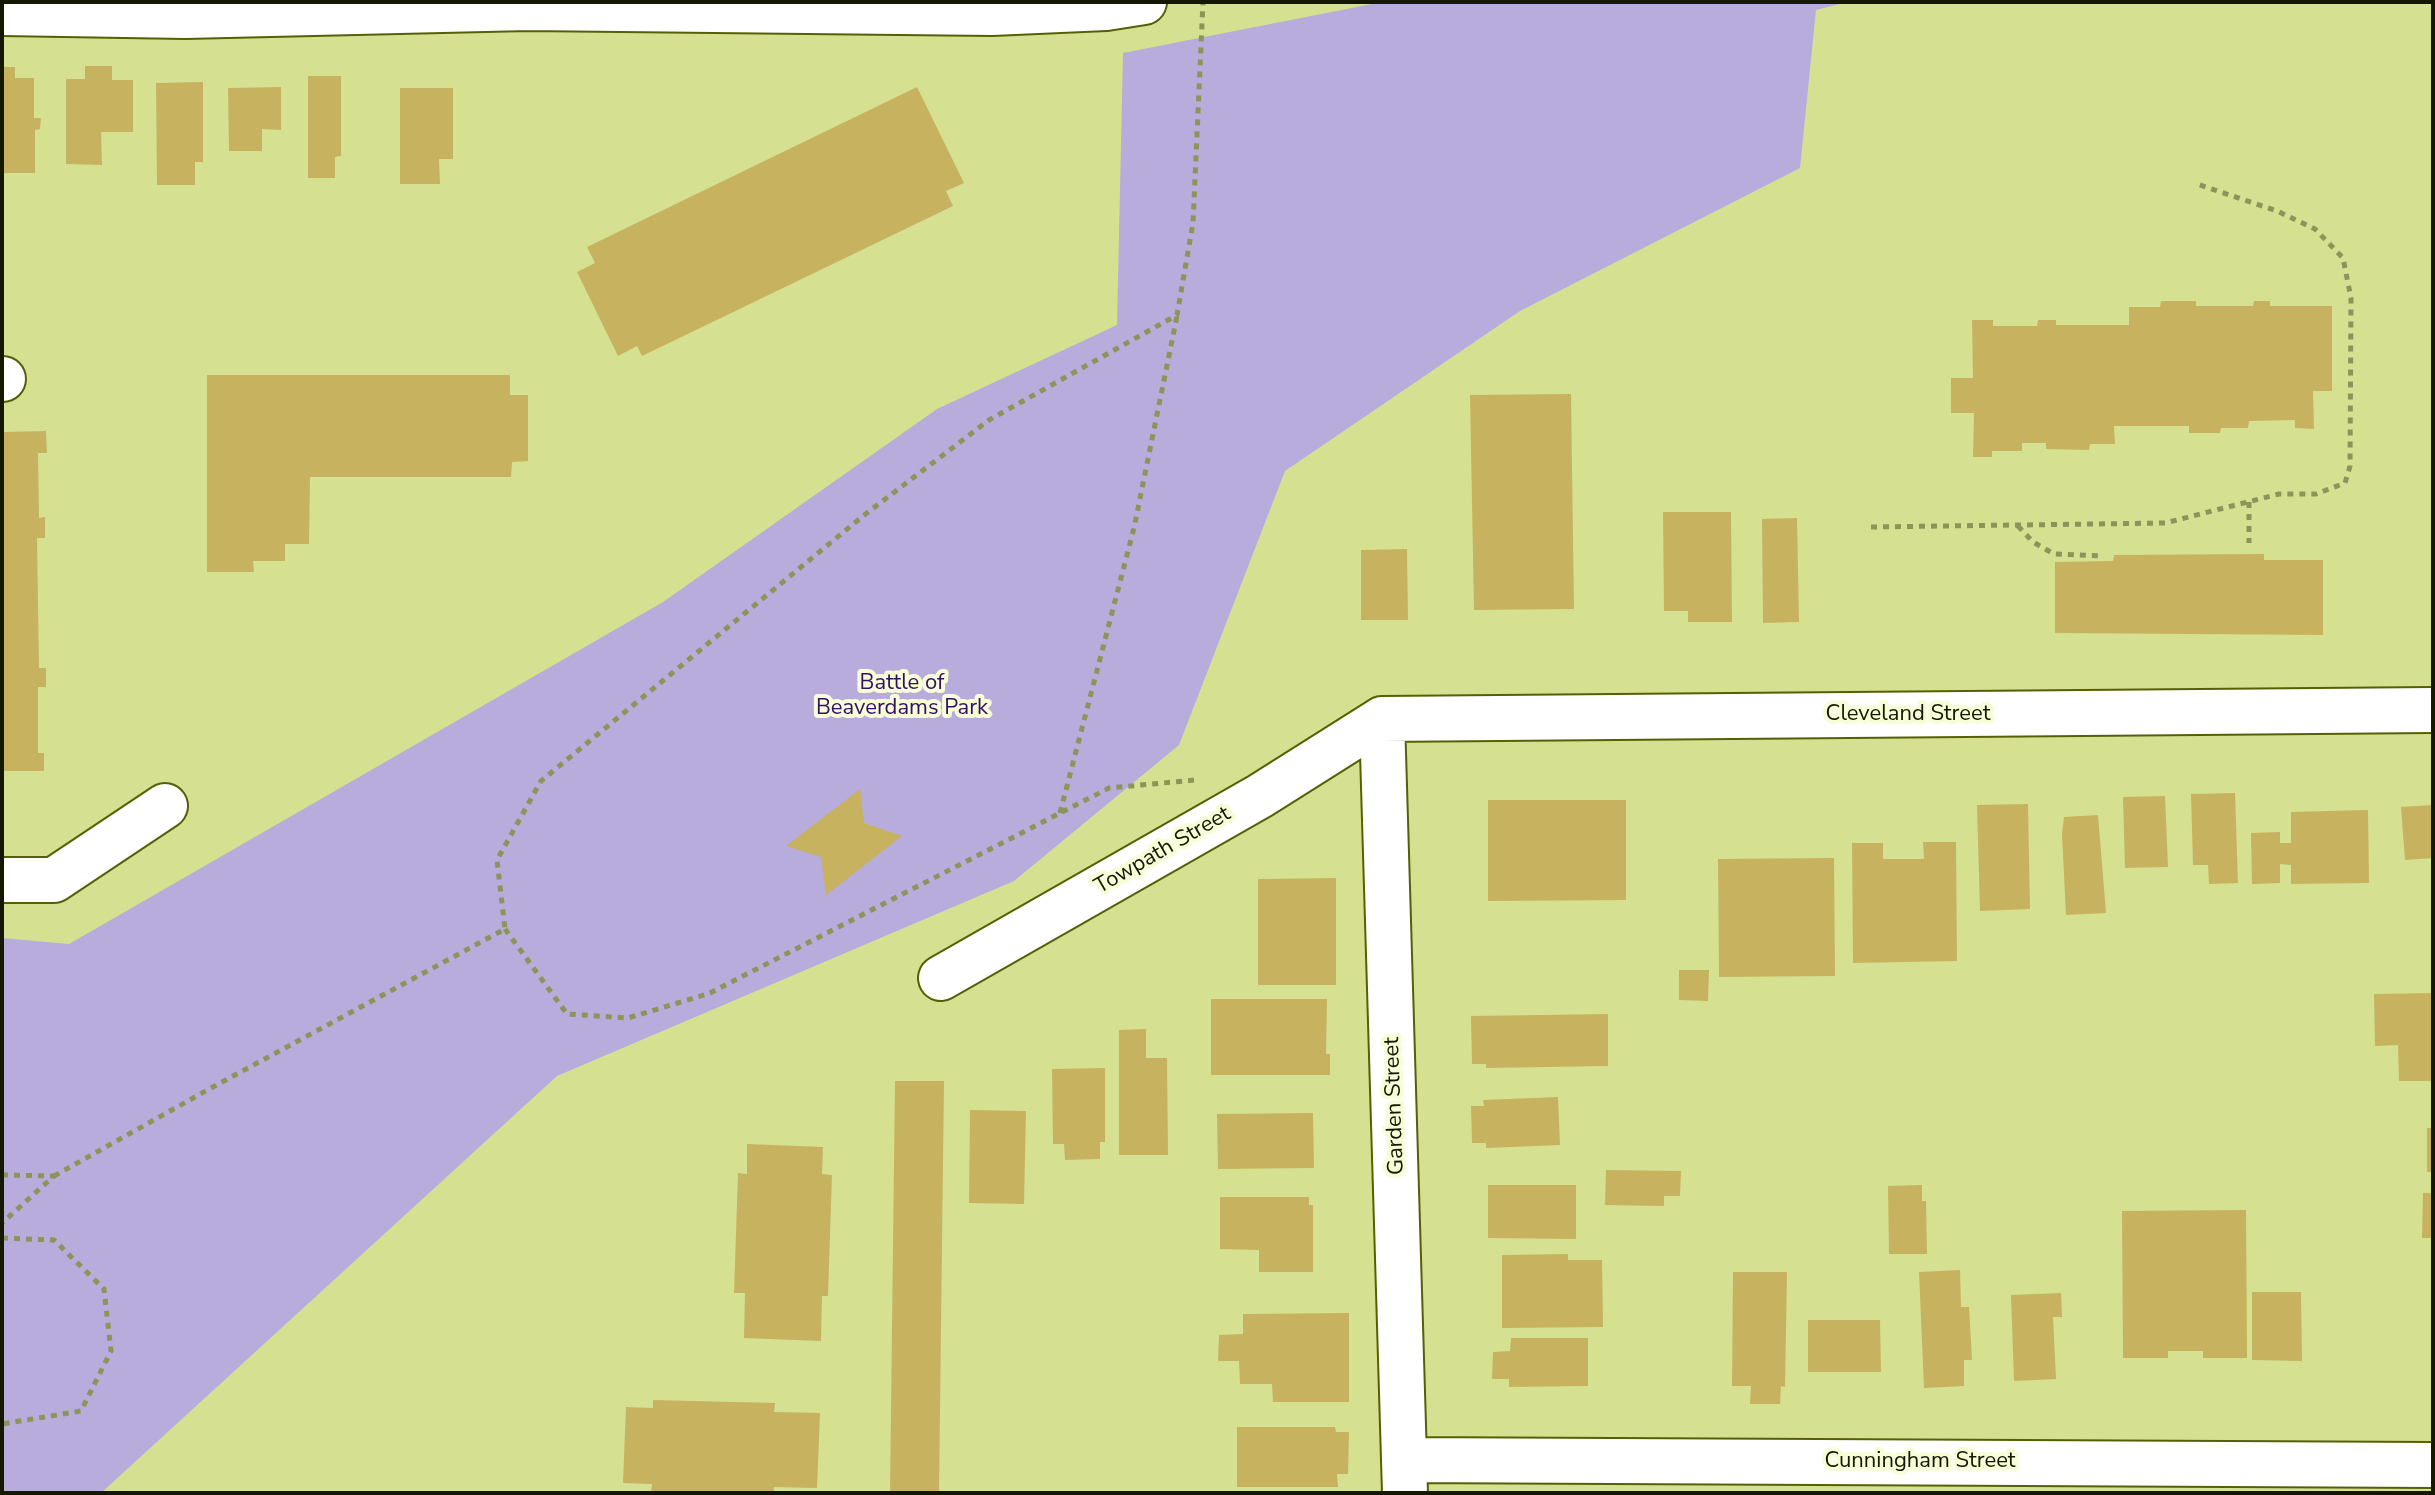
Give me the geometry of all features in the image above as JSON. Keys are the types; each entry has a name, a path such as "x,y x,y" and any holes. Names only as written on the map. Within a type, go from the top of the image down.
{"street":[{"path":"2,13 185,16 528,8 992,13 1106,8 1144,2"},
{"name":"Cleveland Street","path":"1382,719 2433,710"},
{"name":"Towpath Street","path":"941,978 1260,796 1382,719"},
{"name":"Garden Street","path":"1382,719 1406,1476"},
{"path":"2,880 54,880 165,806"},
{"name":"Cunningham Street","path":"1406,1476 2433,1465"}],"path":[{"path":"1060,813 1134,528 1177,315 1193,223 1203,2"},
{"path":"1871,527 2165,523 2279,494 2316,494 2345,483 2350,466 2351,298 2343,258 2315,229 2277,211 2197,184"},
{"path":"1177,315 989,420 863,516 541,781 497,860 505,929 567,1014 628,1018 710,993 1109,788 1223,777 1260,796"},
{"path":"2249,502 2249,543"},
{"path":"2017,525 2033,542 2054,554 2101,556"},
{"path":"2,1223 54,1176 505,929"},
{"path":"2,1175 54,1176"},
{"path":"2,1238 54,1240 104,1289 111,1351 81,1411 2,1424"}],"green space":[{"name":"Battle of Beaverdams Park","path":"1382,2 1847,2 1816,10 1800,168 1520,311 1285,471 1179,745 1014,881 557,1076 101,1493 2,1493 2,938 69,944 663,602 937,409 1117,325 1123,53"}],"building":[{"path":"85,66 112,66 112,80 133,80 133,132 101,132 102,165 66,164 66,79 85,79"},
{"path":"2,67 15,67 15,78 34,78 34,118 41,118 40,129 35,130 35,173 2,173"},
{"path":"308,76 341,76 341,156 335,157 335,178 308,178"},
{"path":"203,82 203,162 195,162 195,185 157,185 156,83"},
{"path":"281,87 281,130 262,129 262,151 229,151 228,88"},
{"path":"917,87 964,183 946,191 953,206 642,356 637,346 618,356 577,272 595,263 587,247"},
{"path":"400,88 453,88 453,159 439,159 440,184 400,184"},
{"path":"2161,301 2196,301 2196,306 2253,306 2254,301 2270,301 2270,306 2332,306 2332,391 2313,391 2314,429 2295,428 2295,420 2249,421 2248,428 2221,428 2220,433 2189,433 2189,426 2114,426 2115,444 2090,444 2089,450 2046,449 2046,443 2022,443 2022,451 1992,451 1992,457 1973,457 1974,413 1951,413 1951,378 1973,378 1972,320 1993,320 1993,326 2037,326 2038,320 2056,320 2056,325 2129,325 2129,307 2160,307"},
{"path":"207,375 510,375 510,395 528,395 528,461 512,462 511,477 310,477 309,544 285,544 285,561 253,561 254,572 207,572"},
{"path":"1571,394 1574,609 1474,610 1470,395"},
{"path":"46,431 47,453 38,453 39,518 45,517 45,538 37,538 39,668 46,668 46,687 38,687 38,753 44,753 44,771 2,771 2,432"},
{"path":"1663,512 1731,512 1732,622 1688,622 1688,611 1664,611"},
{"path":"1797,518 1799,622 1763,623 1762,519"},
{"path":"1407,549 1408,620 1361,620 1361,550"},
{"path":"2264,554 2264,560 2323,560 2323,635 2055,633 2055,562 2113,561 2114,555"},
{"path":"860,789 864,823 902,836 826,895 821,857 786,846"},
{"path":"2235,793 2238,883 2209,884 2208,865 2193,865 2191,794"},
{"path":"2165,796 2168,867 2125,868 2123,797"},
{"path":"1488,800 1626,800 1626,900 1488,901"},
{"path":"2028,804 2030,909 1980,911 1977,805"},
{"path":"2433,805 2433,858 2405,860 2401,807"},
{"path":"2368,810 2369,883 2291,884 2291,865 2280,864 2280,883 2252,884 2251,833 2280,832 2280,843 2291,843 2291,812"},
{"path":"2098,815 2106,913 2066,915 2064,817"},
{"path":"1923,842 1956,842 1957,961 1853,963 1852,843 1883,843 1883,859 1924,859"},
{"path":"1834,858 1835,976 1719,977 1718,859"},
{"path":"1336,878 1336,985 1258,985 1258,879"},
{"path":"1679,970 1709,970 1708,1001 1679,1000"},
{"path":"2433,993 2433,1081 2399,1081 2398,1045 2375,1046 2374,994"},
{"path":"1211,999 1327,999 1326,1054 1330,1054 1330,1075 1211,1075"},
{"path":"1608,1014 1608,1066 1486,1068 1486,1064 1472,1064 1471,1016"},
{"path":"1146,1029 1146,1058 1167,1058 1168,1155 1119,1155 1119,1030"},
{"path":"1105,1068 1105,1142 1100,1142 1100,1159 1065,1160 1064,1144 1053,1144 1052,1069"},
{"path":"895,1081 944,1081 939,1493 890,1493"},
{"path":"1558,1097 1560,1145 1486,1148 1486,1143 1472,1143 1471,1106 1484,1106 1483,1100"},
{"path":"970,1110 1026,1111 1024,1204 969,1203"},
{"path":"1313,1113 1314,1168 1218,1169 1217,1114"},
{"path":"2427,1128 2433,1128 2433,1172 2427,1172"},
{"path":"747,1144 823,1147 822,1174 832,1175 828,1296 822,1296 821,1341 744,1338 745,1293 734,1293 738,1173 747,1174"},
{"path":"1606,1170 1681,1171 1680,1196 1664,1196 1664,1206 1605,1205"},
{"path":"1488,1185 1576,1185 1576,1239 1488,1238"},
{"path":"1922,1185 1922,1201 1926,1201 1927,1254 1889,1254 1888,1186"},
{"path":"2423,1193 2433,1193 2433,1238 2422,1238"},
{"path":"1220,1197 1309,1197 1309,1205 1313,1205 1313,1272 1259,1272 1259,1250 1220,1249"},
{"path":"2246,1210 2247,1358 2203,1358 2203,1351 2168,1351 2168,1358 2123,1358 2122,1211"},
{"path":"1568,1254 1568,1260 1602,1260 1603,1327 1502,1328 1502,1255"},
{"path":"1960,1270 1961,1307 1969,1307 1972,1360 1964,1360 1964,1386 1924,1388 1919,1272"},
{"path":"1733,1272 1787,1272 1785,1387 1781,1386 1780,1404 1750,1404 1751,1386 1732,1386"},
{"path":"2252,1292 2301,1292 2302,1361 2252,1360"},
{"path":"2061,1293 2062,1317 2053,1317 2056,1379 2014,1381 2011,1295"},
{"path":"1349,1313 1349,1402 1273,1402 1272,1384 1240,1384 1239,1361 1218,1361 1219,1335 1243,1334 1243,1314"},
{"path":"1808,1320 1880,1320 1881,1372 1808,1372"},
{"path":"1511,1338 1588,1338 1588,1386 1509,1387 1509,1379 1492,1379 1493,1352 1510,1351"},
{"path":"653,1400 775,1403 774,1412 820,1413 817,1488 774,1487 774,1493 651,1493 652,1484 623,1483 626,1407 653,1408"},
{"path":"1237,1427 1335,1427 1336,1432 1349,1432 1348,1474 1337,1474 1338,1487 1237,1487"}]}
